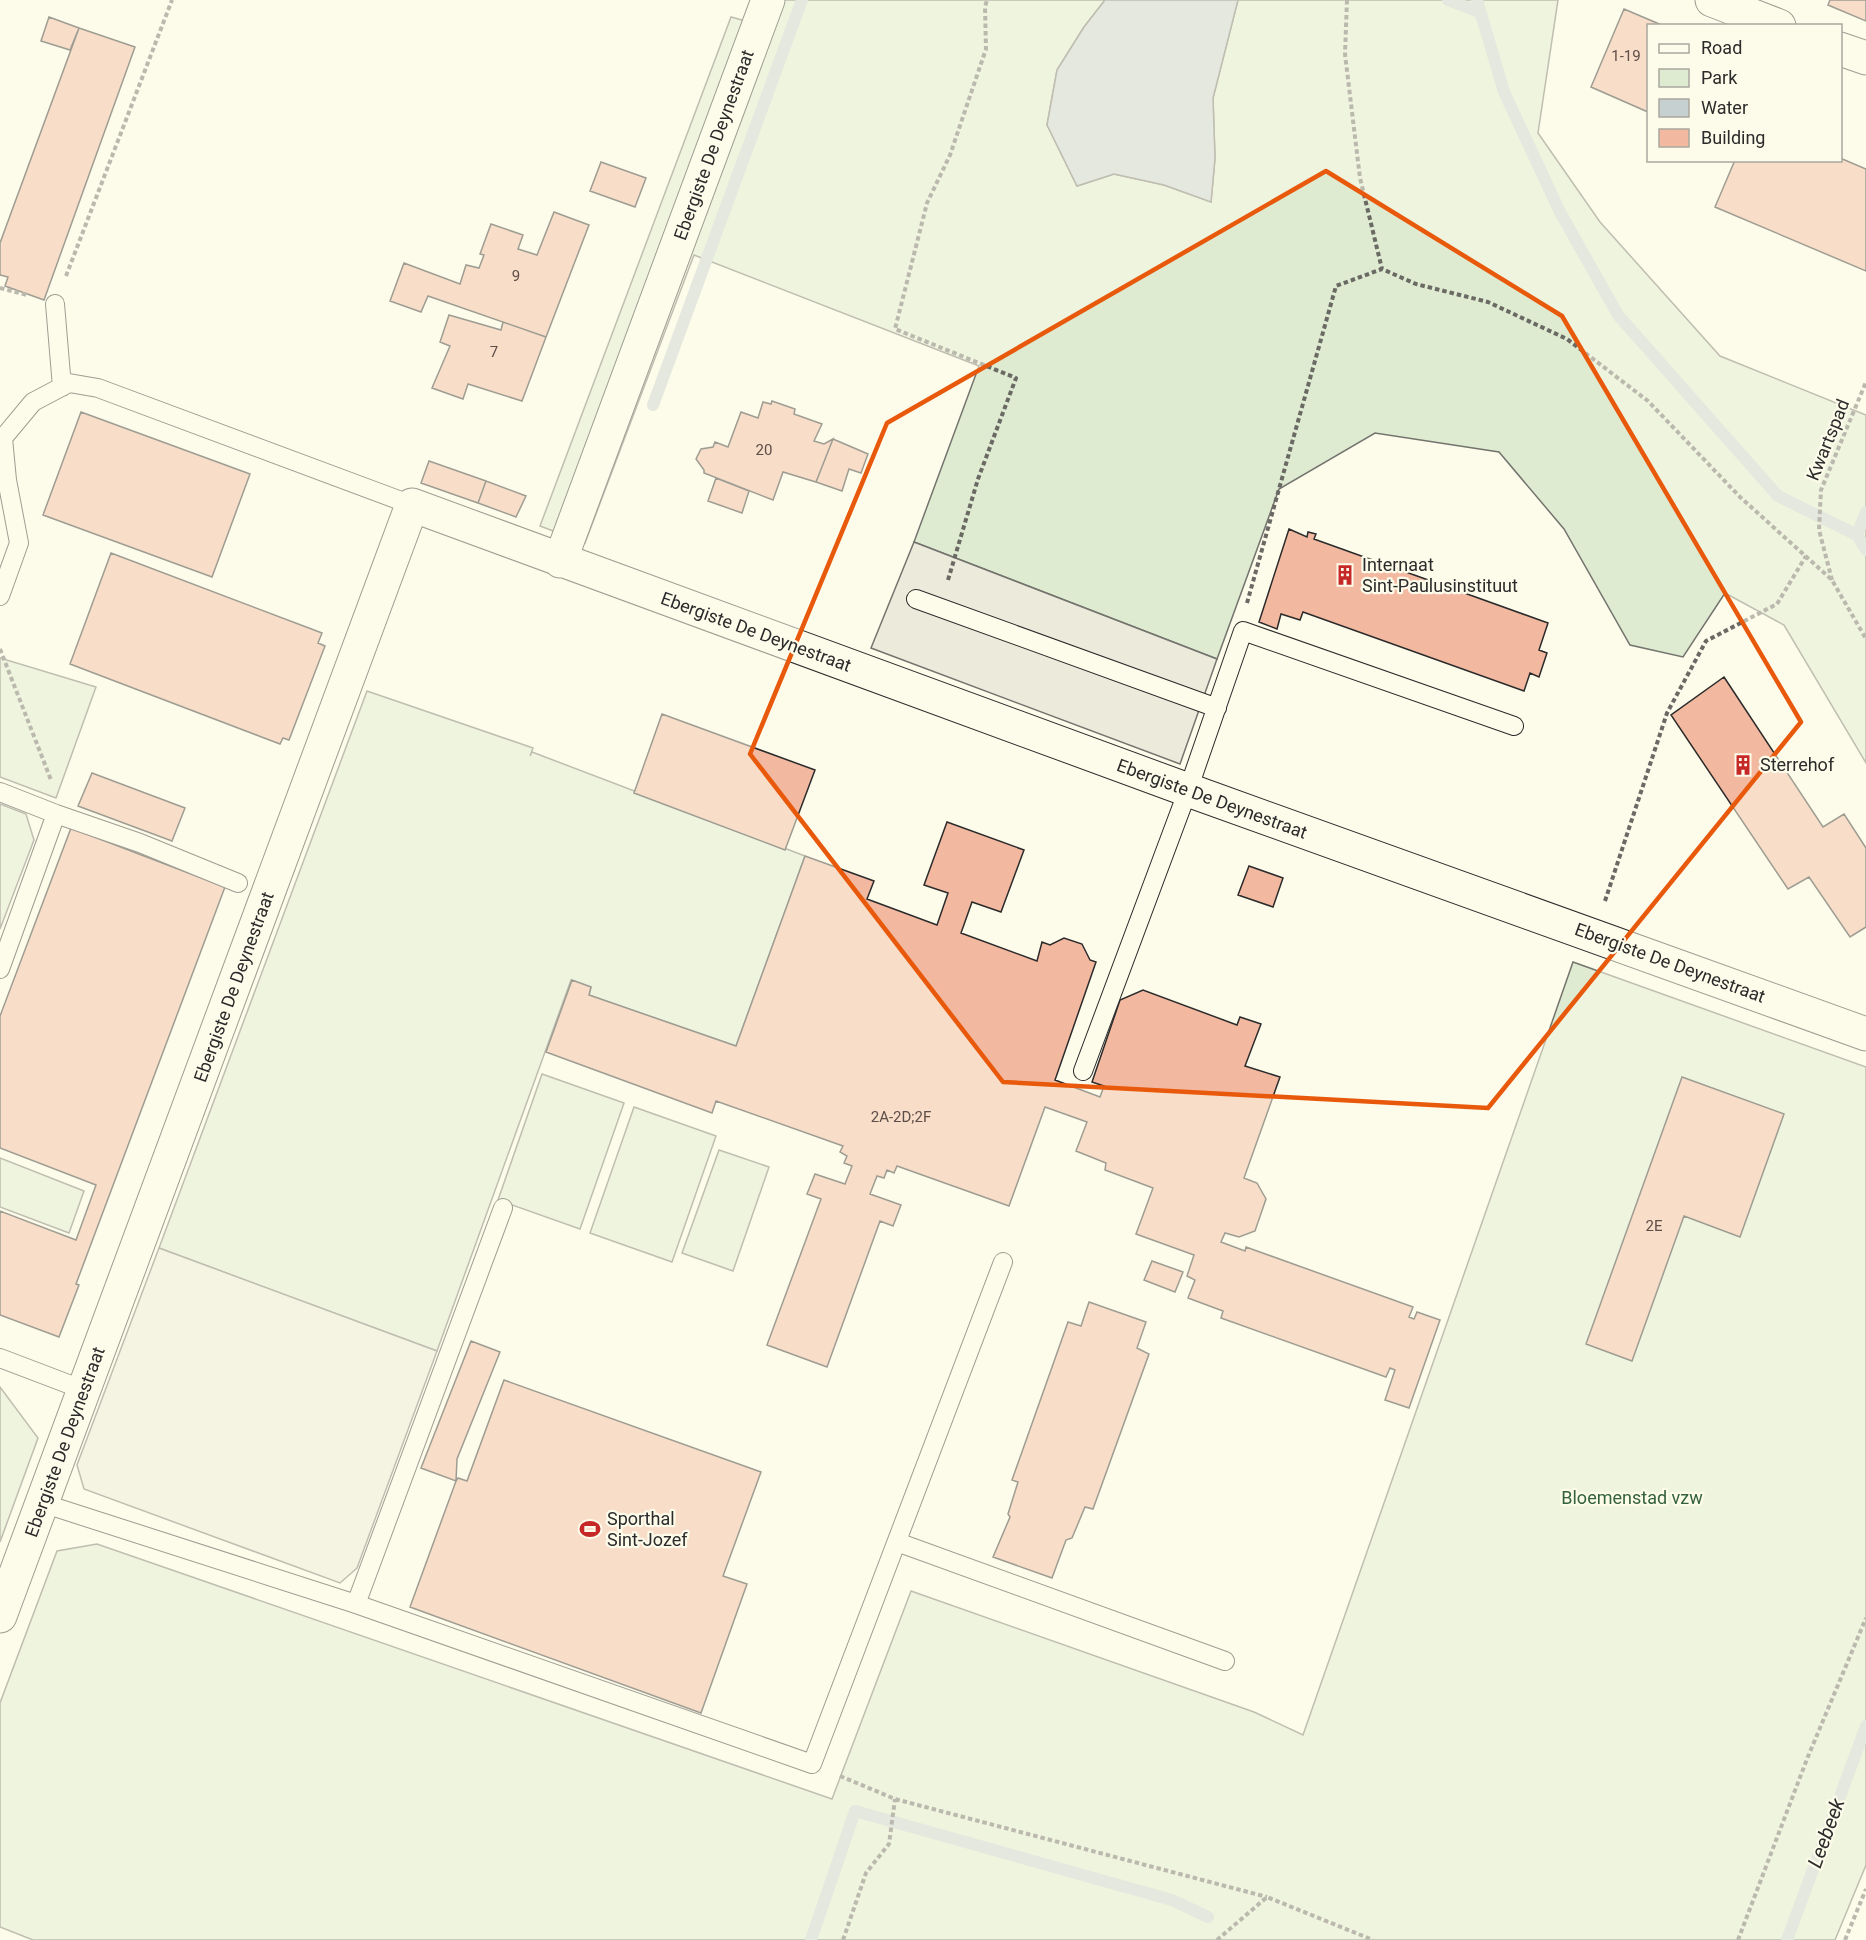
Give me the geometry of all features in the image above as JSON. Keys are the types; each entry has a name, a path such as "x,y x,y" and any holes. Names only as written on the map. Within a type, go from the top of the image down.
{"street":[{"name":"Ebergiste De Deynestraat","path":"560,561 768,0"},
{"path":"1712,0 1774,24"},
{"path":"1842,50 1866,58"},
{"name":"Ebergiste De Deynestraat","path":"0,1616 412,505 1188,790 1866,1034"}],"lane":[{"path":"55,304 62,387"},
{"path":"0,596 19,543 3,438 33,402 69,383 98,388 412,505"},
{"path":"916,599 1217,708"},
{"path":"1083,1071 1188,790 1243,631 1514,726"},
{"path":"0,792 140,843 238,883"},
{"path":"0,969 56,814"},
{"path":"356,1604 503,1208"},
{"path":"42,1503 356,1604 812,1764 1003,1262"},
{"path":"0,1358 84,1390"},
{"path":"897,1542 1225,1661"}],"path":[{"path":"0,288 55,304 172,0"},
{"path":"939,607 978,479 1016,378 895,329 927,203 950,155 986,49 985,7 987,0"},
{"path":"1347,0 1345,54 1360,178 1382,269"},
{"path":"1243,631 1249,591 1293,446 1336,286 1382,269 1416,284 1488,302 1567,339 1648,401 1740,497 1832,580 1866,639"},
{"name":"Kwartspad","path":"1832,580 1819,530 1821,490 1866,382"},
{"path":"1602,910 1667,713 1706,641 1777,604 1806,556"},
{"path":"0,649 59,802 56,814"},
{"path":"1738,1940 1807,1759 1866,1618"},
{"path":"812,1764 895,1802 1267,1897 1372,1940"},
{"path":"843,1940 866,1873 889,1844 895,1802"},
{"path":"1845,1940 1866,1889"},
{"path":"1217,1940 1267,1897"}],"highlighted area":[{"path":"1326,171 1562,316 1801,722 1488,1108 1003,1082 750,754 887,423"}],"green space":[{"path":"777,0 1105,0 1084,27 1057,70 1047,125 1077,186 1114,174 1164,185 1211,202 1215,158 1213,98 1238,0 1558,0 1538,133 1600,222 1720,356 1866,415 1866,763 1784,625 1725,593 1683,657 1630,645 1564,529 1499,452 1375,433 1279,489 1217,659 914,542 979,366 694,255 585,543 540,526 731,17 767,27"},
{"path":"0,658 96,687 56,798 0,777"},
{"path":"367,691 533,748 530,756 532,752 805,856 736,1046 589,995 591,987 571,980 437,1351 159,1248"},
{"path":"0,804 26,814 34,840 0,929"},
{"name":"Bloemenstad vzw","path":"1573,962 1866,1067 1866,1865 1835,1940 33,1940 0,1927 0,1703 57,1551 97,1544 832,1799 911,1591 1254,1712 1303,1735"},
{"path":"542,1074 624,1103 580,1229 498,1200"},
{"path":"634,1107 716,1136 672,1262 590,1233"},
{"path":"719,1150 769,1167 733,1271 682,1253"},
{"path":"0,1158 84,1191 69,1233 0,1207"},
{"path":"0,1387 38,1438 0,1542"}],"shaded area":[{"path":"914,542 1217,659 1180,764 871,648"},
{"path":"159,1248 437,1351 357,1568 340,1583 84,1489 77,1465"}],"water":[{"path":"1105,0 1238,0 1213,98 1215,158 1211,202 1164,185 1114,174 1077,186 1047,125 1057,70 1084,27"}],"building":[{"path":"1830,0 1866,0 1866,21 1828,5"},
{"path":"1624,9 1659,24 1647,24 1647,112 1591,87"},
{"path":"49,17 79,28 70,50 41,41"},
{"path":"79,28 135,47 44,300 5,286 8,277 0,275 0,243"},
{"path":"1842,159 1866,169 1866,271 1715,207 1734,162 1842,162"},
{"path":"601,162 646,178 635,207 590,191"},
{"path":"554,212 589,225 546,337 428,296 421,312 390,301 404,263 460,284 466,265 479,268 484,255 480,254 491,224 523,235 518,249 537,255"},
{"path":"449,315 501,330 503,322 546,337 522,401 468,384 463,399 432,388 450,346 440,342"},
{"path":"772,401 795,409 794,414 822,424 814,441 824,444 833,439 816,482 783,472 773,500 704,473 696,459 701,449 713,447 715,442 728,447 741,412 758,418 763,402 771,404"},
{"path":"81,412 250,474 212,577 43,515"},
{"path":"833,439 868,454 861,473 849,469 842,491 816,482"},
{"path":"429,461 486,481 478,503 421,483"},
{"path":"716,478 749,491 742,513 708,501"},
{"path":"486,481 526,496 516,517 478,503"},
{"name":"Internaat Sint-Paulusinstituut","path":"1289,529 1307,537 1308,532 1316,534 1314,539 1548,623 1539,650 1547,653 1539,677 1530,673 1524,691 1303,612 1300,620 1281,614 1277,629 1259,622"},
{"path":"111,553 322,633 318,643 325,646 289,740 283,738 280,744 70,664"},
{"name":"Sterrehof","path":"1724,677 1823,827 1844,814 1866,848 1866,927 1850,937 1809,877 1788,889 1671,715"},
{"path":"662,714 815,770 785,850 634,793"},
{"path":"92,773 185,808 172,841 78,806"},
{"path":"947,822 1024,850 1001,912 972,902 961,933 1037,961 1042,942 1050,945 1064,938 1082,944 1090,960 1096,962 1055,1080 1100,1097 1104,1086 1092,1082 1120,1000 1143,990 1237,1025 1240,1017 1261,1024 1245,1066 1280,1077 1244,1178 1257,1183 1266,1199 1255,1231 1239,1237 1225,1233 1221,1242 1245,1251 1246,1247 1413,1307 1409,1317 1414,1319 1417,1312 1440,1320 1409,1408 1385,1400 1395,1370 1390,1368 1386,1377 1221,1318 1223,1311 1188,1298 1195,1280 1187,1276 1194,1255 1136,1234 1153,1188 1105,1170 1106,1163 1076,1151 1087,1122 1045,1107 1009,1206 897,1166 894,1173 887,1170 884,1178 877,1176 870,1194 901,1205 893,1226 880,1221 827,1367 767,1345 821,1199 807,1194 815,1174 845,1184 852,1166 844,1163 847,1156 840,1152 843,1146 716,1101 712,1113 546,1052 572,980 591,987 589,995 736,1046 805,856 874,881 867,899 937,925 948,893 924,885"},
{"path":"71,828 225,887 76,1284 79,1285 59,1337 0,1315 0,1211 76,1240 96,1185 0,1148 0,1016"},
{"path":"1249,866 1283,878 1273,907 1238,895"},
{"path":"1682,1077 1784,1114 1740,1237 1684,1216 1632,1361 1586,1344"},
{"path":"1152,1261 1183,1272 1175,1292 1144,1280"},
{"path":"1089,1302 1146,1322 1137,1348 1149,1354 1093,1509 1085,1507 1072,1538 1066,1540 1052,1578 993,1557 1010,1517 1008,1514 1018,1482 1012,1480 1068,1322 1081,1326"},
{"path":"471,1341 500,1352 457,1459 456,1481 421,1468"},
{"name":"Sporthal Sint-Jozef","path":"504,1380 761,1472 723,1576 747,1584 701,1713 410,1607 456,1481 458,1478 467,1481"}],"waterway":[{"path":"653,405 802,0"},
{"path":"1448,0 1479,12"},
{"path":"1477,0 1504,92 1560,212 1618,315 1778,496 1857,535"},
{"name":"Leebeek","path":"1866,512 1857,535 1866,550"},
{"name":"Leebeek","path":"1787,1940 1866,1726"},
{"path":"811,1940 855,1811 1172,1900 1208,1917"}],"place":[{"name":"Internaat Sint-Paulusinstituut","path":"1345,575"},
{"name":"Sterrehof","path":"1743,765"},
{"name":"Sporthal Sint-Jozef","path":"590,1529"}]}
